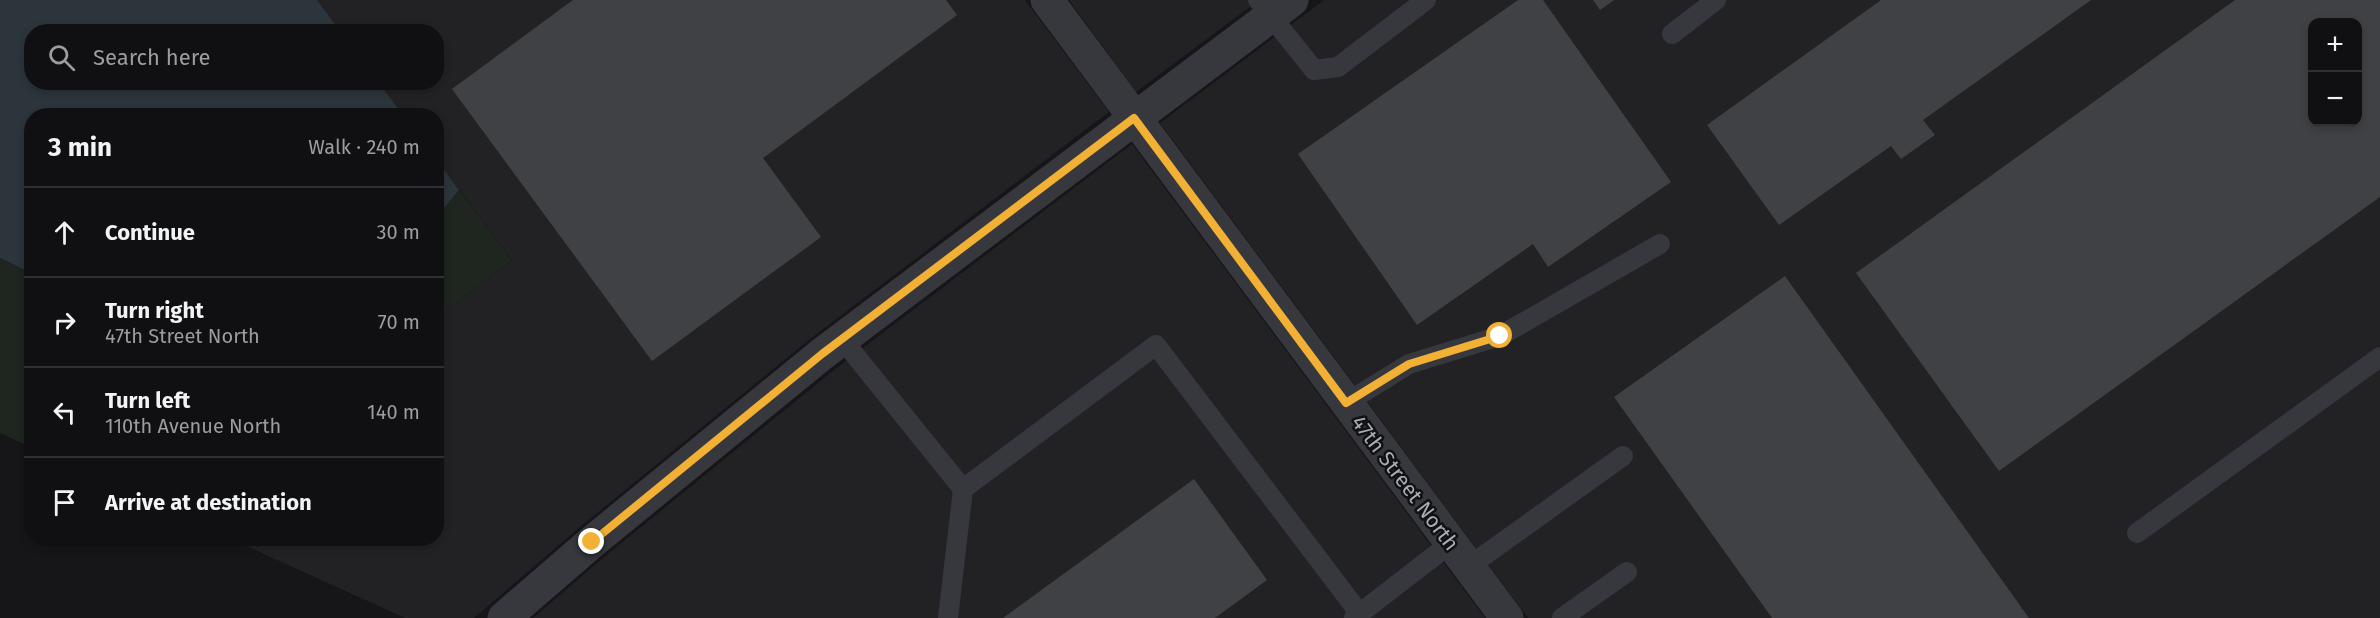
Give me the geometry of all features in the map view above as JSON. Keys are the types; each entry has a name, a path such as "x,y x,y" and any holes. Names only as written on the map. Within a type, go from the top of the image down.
{"street":[{"name":"47th Street North","path":"1047,0 1506,618"},
{"path":"504,618 592,542 842,339 1134,118 1274,5"}],"lane":[{"path":"1274,5 1314,70 1338,68 1426,0"},
{"path":"1672,34 1716,0"},
{"path":"1346,403 1409,364 1500,336 1660,244"},
{"path":"842,339 963,489 948,618"},
{"path":"963,489 1156,345 1357,616 1623,456"},
{"path":"2137,533 2380,357"},
{"path":"1562,618 1627,572"}],"shaded area":[{"path":"0,0 317,0 335,24 24,24 24,90 384,90 398,108 24,108 24,270 0,258"},
{"path":"317,0 1025,0 1109,112 810,339 580,527 474,618 405,618 246,546 444,546 444,313 512,260 444,169 444,108 398,108 384,90 444,90 444,24 335,24"},
{"path":"1069,0 1259,0 1136,92"},
{"path":"1324,0 2380,0 2380,618 1528,618 1160,123"},
{"path":"1132,144 1485,618 533,618 604,557 834,370"},
{"path":"444,170 459,190 444,208"},
{"path":"459,190 512,260 444,313 444,208"},
{"path":"0,258 24,270 24,444 0,433"}],"building":[{"path":"573,0 946,0 957,15 763,158 821,237 652,361 452,89"},
{"path":"1518,0 1543,0 1671,182 1548,267 1533,244 1417,325 1298,154"},
{"path":"1593,0 1614,0 1600,10"},
{"path":"1881,0 2091,0 1923,120 1935,135 1901,159 1891,146 1779,225 1707,125"},
{"path":"2235,0 2380,0 2380,197 1999,471 1856,273"},
{"path":"1785,276 2029,618 1772,618 1614,397"},
{"path":"1194,479 1267,580 1215,618 1003,618"}],"route":[{"path":"592,542 822,354 1134,118 1346,403 1409,364 1500,336"}]}
